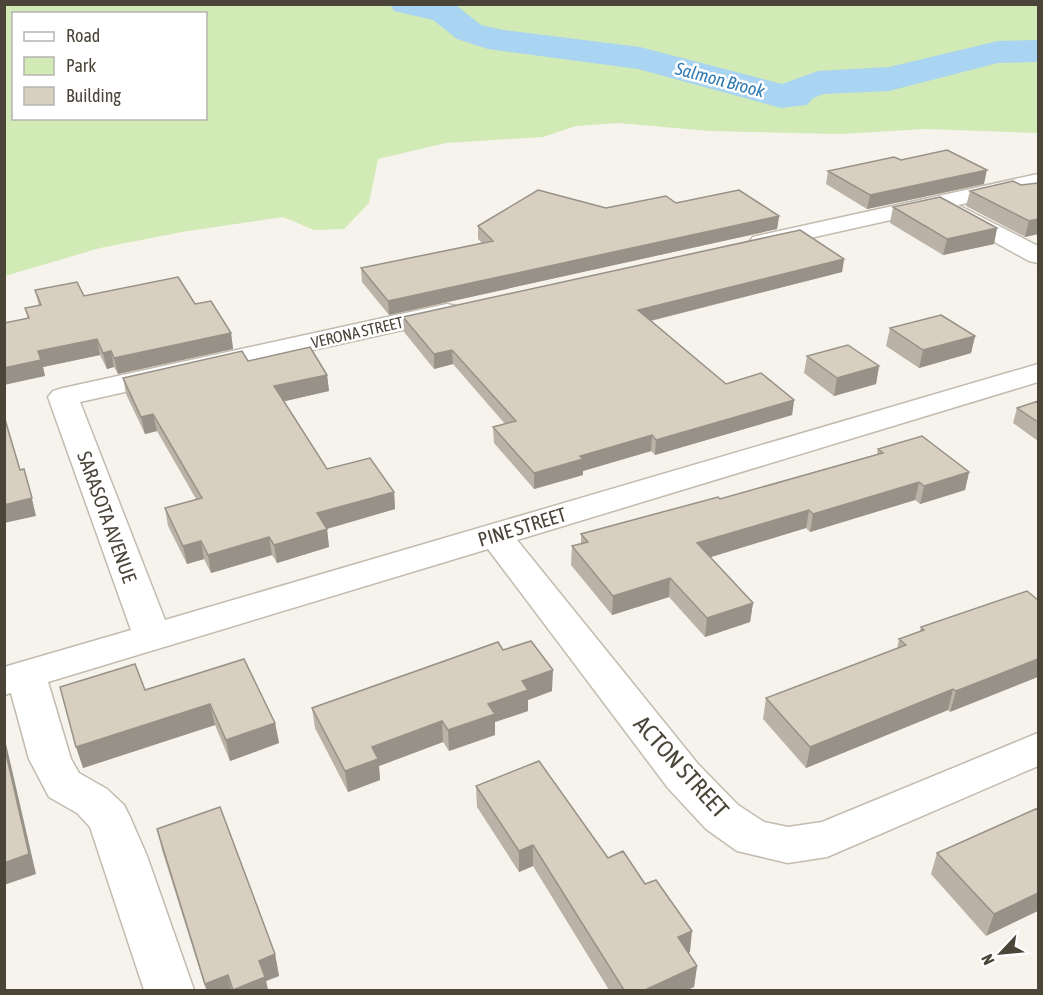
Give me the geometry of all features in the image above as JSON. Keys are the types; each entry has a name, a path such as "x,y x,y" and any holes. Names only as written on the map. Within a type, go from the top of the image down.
{"street":[{"path":"737,247 1038,181"},
{"path":"940,202 1038,256"},
{"name":"VERONA STREET","path":"63,397 470,307"},
{"name":"PINE STREET","path":"15,677 1038,373"},
{"name":"SARASOTA AVENUE","path":"63,397 152,636"},
{"name":"ACTON STREET","path":"495,535 622,701 683,776 722,817 753,838 788,845 827,839 1038,749"},
{"path":"15,677 50,759 64,784 92,801 108,817 124,856 169,990"}],"green space":[{"path":"5,4 1038,5 1038,133 925,129 840,134 709,131 618,123 576,126 543,137 446,143 378,159 369,203 344,229 314,230 283,217 182,232 100,248 5,276"}],"building":[{"path":"947,150 987,170 870,195 828,171 894,157 901,160"},
{"path":"1013,181 1021,185 1038,183 1038,219 1029,221 970,191"},
{"path":"538,190 606,208 666,196 676,203 739,190 779,216 388,301 361,268 493,241 478,226"},
{"path":"940,197 997,228 947,239 893,207"},
{"path":"800,230 844,259 638,310 726,384 761,373 794,400 656,440 652,435 580,456 583,459 534,473 493,427 516,421 452,350 434,354 403,317"},
{"path":"178,277 195,304 211,301 231,333 114,358 111,351 103,353 97,339 38,351 41,360 4,368 4,323 29,318 25,308 41,305 35,290 77,282 84,296"},
{"path":"941,315 975,336 923,350 890,328"},
{"path":"848,345 879,366 837,378 807,356"},
{"path":"310,347 327,375 274,386 327,469 370,458 394,492 317,513 327,529 274,545 269,537 208,555 201,541 183,546 165,508 202,498 153,414 141,417 123,378 242,351 248,361"},
{"path":"1038,401 1038,422 1017,408"},
{"path":"4,416 20,470 24,469 32,498 4,505"},
{"path":"922,436 969,472 924,486 919,482 813,514 809,510 697,543 753,603 707,618 670,578 613,596 572,546 588,542 581,534 718,497 720,499 883,453 878,449"},
{"path":"1027,591 1038,600 1038,659 956,691 953,689 810,747 766,698 906,645 899,639 924,630 921,627"},
{"path":"531,641 553,670 522,681 528,690 488,704 495,714 448,730 442,721 372,747 378,759 345,771 312,708 498,642 503,650"},
{"path":"244,659 275,723 226,740 210,704 76,747 60,687 135,664 145,690"},
{"path":"4,745 29,854 4,863"},
{"path":"539,761 608,858 623,851 645,884 656,880 692,931 678,937 697,966 645,990 624,990 533,845 519,851 476,786"},
{"path":"220,807 275,954 259,961 265,977 233,990 228,975 205,984 157,829"},
{"path":"1038,808 1038,893 994,914 937,853"}],"waterway":[{"name":"Salmon Brook","path":"406,4 445,13 469,32 501,41 640,58 781,96 793,96 799,90 818,83 889,79 998,52 1038,51"}]}
